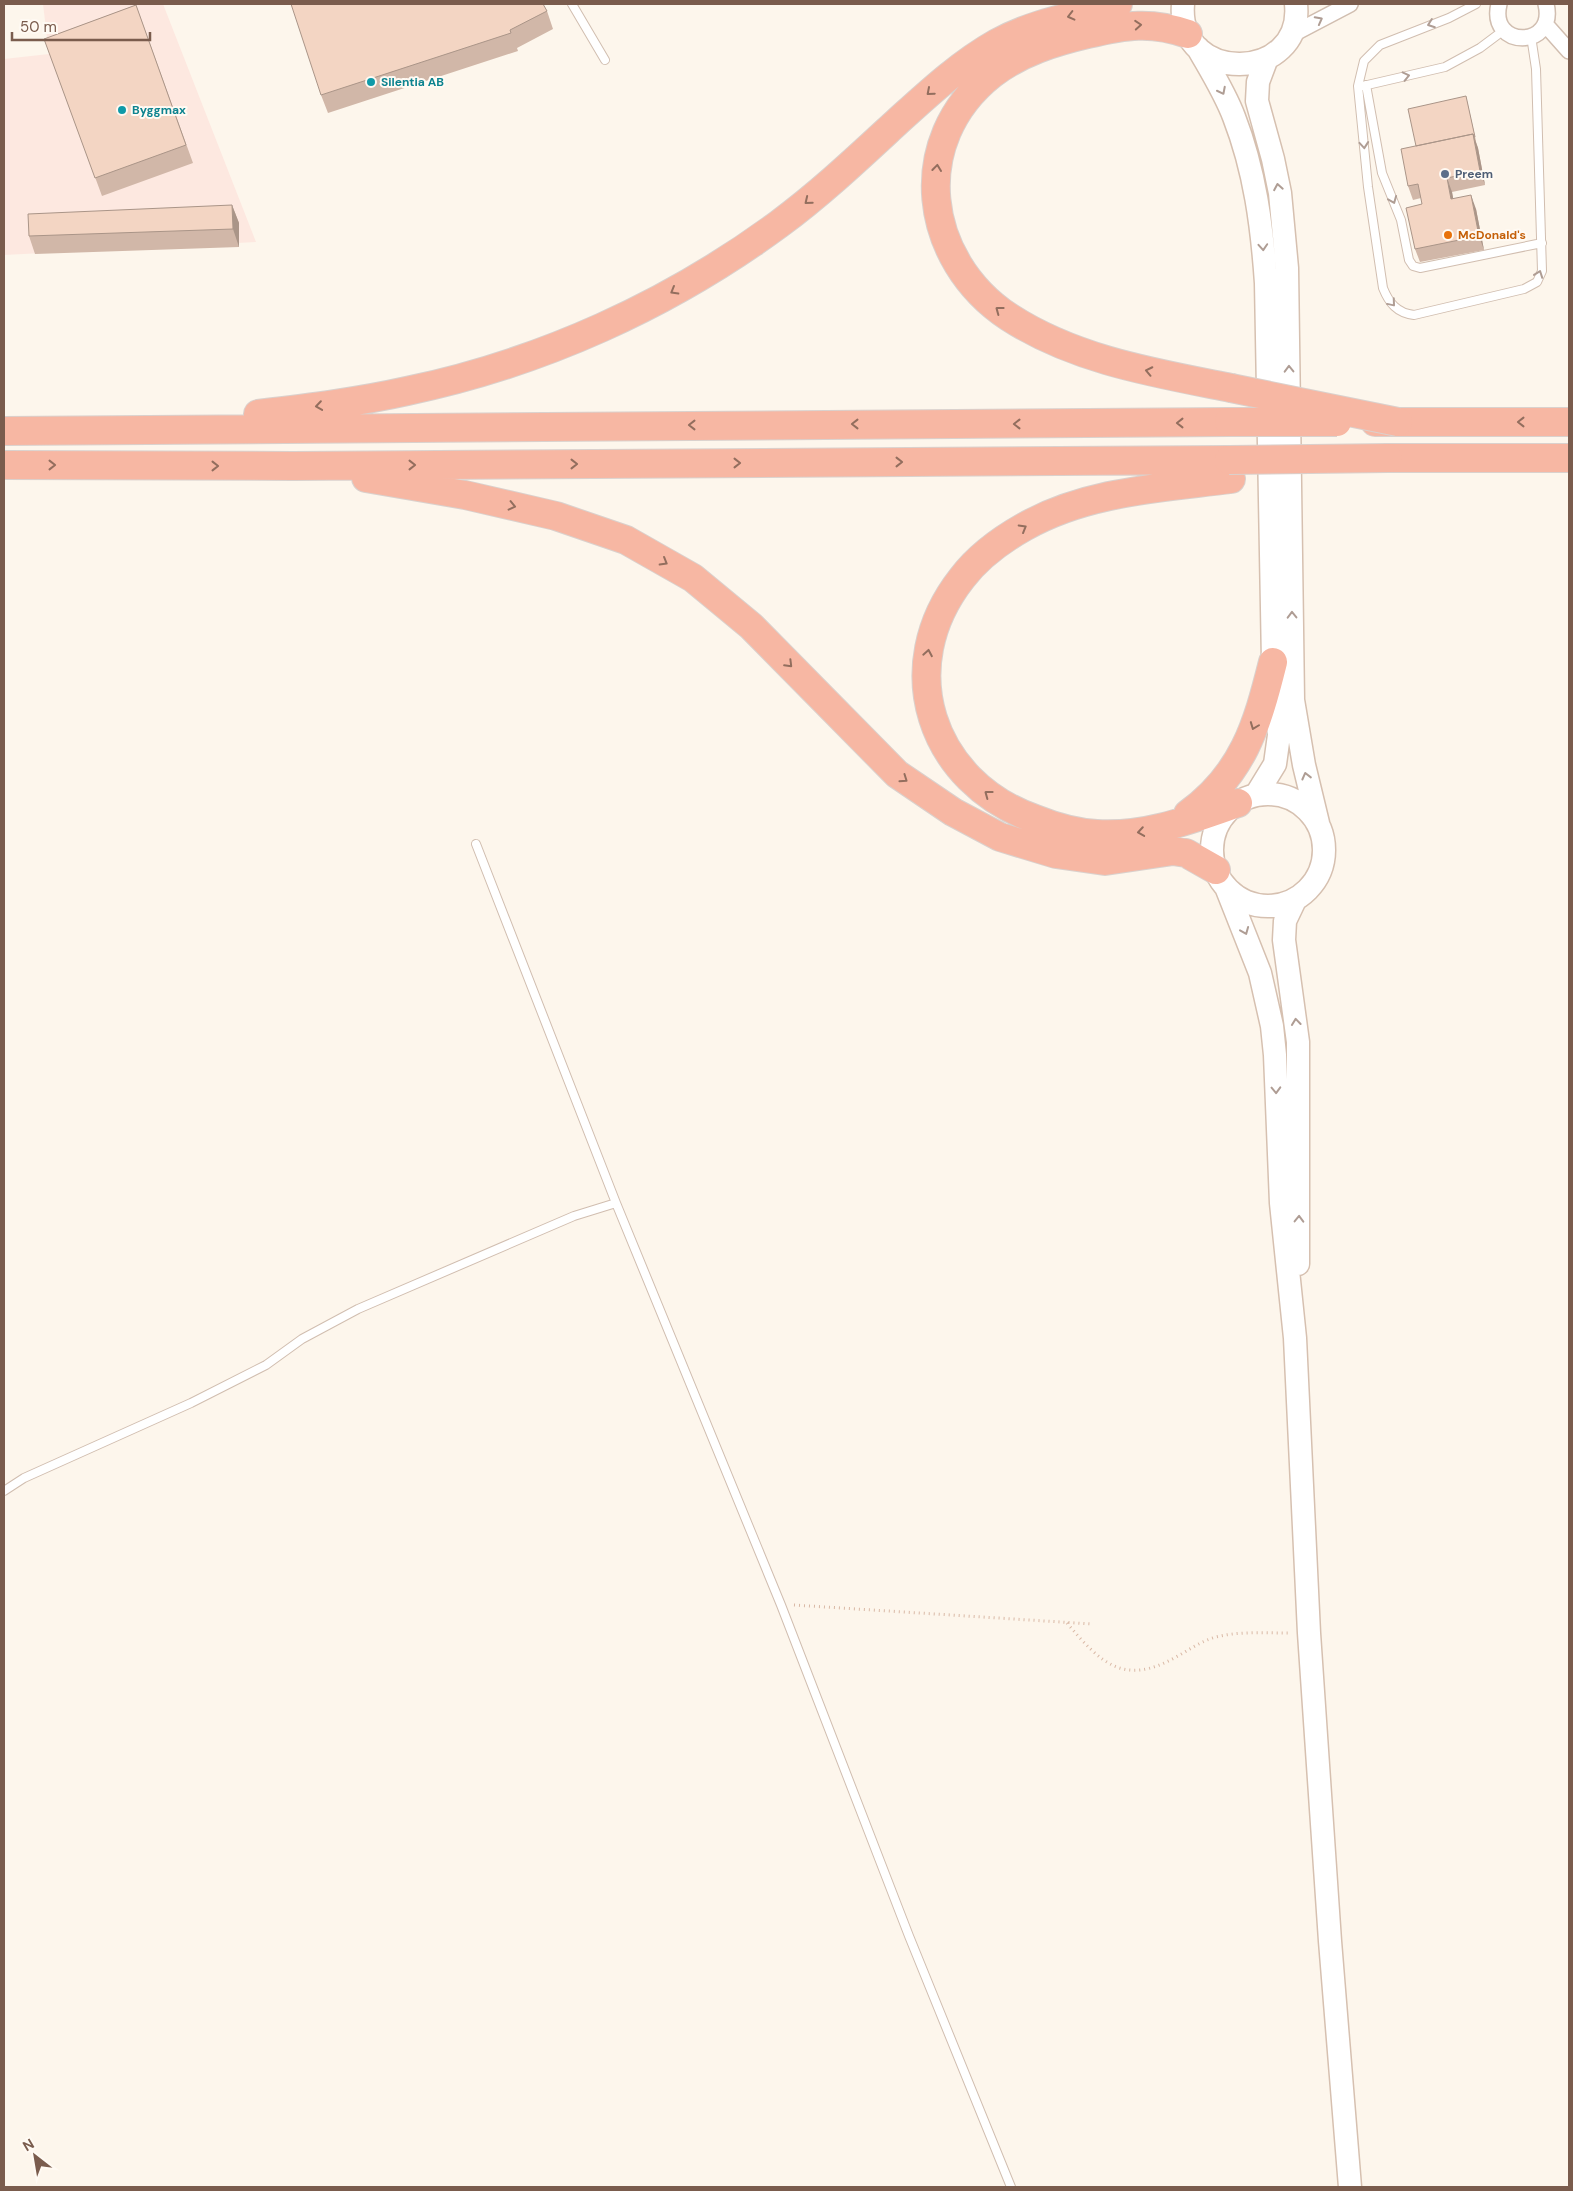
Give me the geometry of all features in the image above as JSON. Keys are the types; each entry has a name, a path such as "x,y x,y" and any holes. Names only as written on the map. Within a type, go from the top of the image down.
{"highway":[{"path":"134,430 299,409 407,391 483,372 527,358 616,322 708,272 780,223 851,164 931,91 996,43 1037,25 1118,4"},
{"path":"1193,41 1164,26 1133,25 1048,44 1009,63 977,88 963,104 952,122 938,159 936,199 944,238 953,257 976,289 1009,317 1058,343 1137,369 1386,422"},
{"path":"4,431 1229,422 1569,422"},
{"path":"4,465 1230,470 1478,458 1569,458"},
{"path":"293,466 465,495 556,516 626,540 693,578 743,620 897,774 953,812 1000,837 1056,854 1105,861 1174,851 1186,853 1221,878"},
{"path":"1230,470 1108,497 1051,514 1025,527 979,559 962,577 947,600 935,624 925,672 926,696 940,740 952,760 987,795 1027,817 1076,832 1118,834 1173,826 1247,799"},
{"path":"1173,826 1198,807 1230,775 1244,750 1258,716 1273,662"}],"main road":[{"path":"1183,4 1183,16 1193,41 1226,100 1243,143 1252,172 1263,240 1266,283 1273,662 1279,751 1275,764 1247,799 1224,815 1215,833 1212,852 1260,973 1272,1026 1282,1221 1295,1338 1309,1633 1329,1931 1350,2187"},
{"path":"1193,41 1206,55 1226,64 1247,65 1267,58 1280,48 1289,36 1296,17 1296,4"},
{"path":"1221,878 1240,899 1258,905 1276,906 1294,900 1310,888 1321,871 1324,842 1304,765 1293,700 1286,251 1284,226 1273,159 1257,101 1258,82 1267,58"},
{"path":"1247,799 1272,794 1288,797 1302,805 1318,823"},
{"path":"1294,900 1285,921 1284,940 1296,1016 1299,1050 1300,1207 1295,1338"}],"street":[{"path":"1289,36 1350,4"},
{"path":"1499,4 1497,12 1504,30 1512,36 1521,38 1540,32 1546,24 1548,14 1546,4"},
{"path":"1546,24 1569,51"}],"lane":[{"path":"572,4 605,60"},
{"path":"1476,4 1449,18 1380,45 1364,61 1362,86 1368,187 1383,288 1389,301 1396,309 1414,315 1524,289 1537,282 1542,271 1542,243 1536,69 1531,36"},
{"path":"1362,86 1445,67 1480,48 1504,30"},
{"path":"1362,86 1382,172 1401,220 1408,260 1413,266 1420,268 1542,243"},
{"path":"476,844 616,1203 780,1605 906,1927 1011,2187"},
{"path":"4,1491 24,1478 191,1403 241,1378 266,1365 302,1339 358,1309 574,1216 616,1203"}],"path":[{"path":"780,1605 1092,1624"},
{"path":"1066,1622 1100,1659 1116,1668 1137,1670 1155,1667 1195,1645 1216,1637 1258,1633 1309,1633"}],"shaded area":[{"path":"43,4 163,4 256,242 4,255 4,59 49,54"}],"building":[{"name":"Silentia AB","path":"291,4 543,4 547,11 510,30 511,33 321,95"},
{"name":"Byggmax","path":"136,5 186,145 95,178 44,39"},
{"path":"1466,96 1475,137 1473,134 1416,146 1408,109"},
{"path":"1473,134 1480,171 1447,178 1451,199 1471,195 1479,236 1415,249 1406,208 1422,204 1418,184 1408,186 1401,149"},
{"path":"232,205 233,229 29,236 28,214"}],"place":[{"name":"Silentia AB","path":"371,82"},
{"name":"Byggmax","path":"122,110"},
{"name":"Preem","path":"1445,174"},
{"name":"McDonald's","path":"1448,235"}]}
